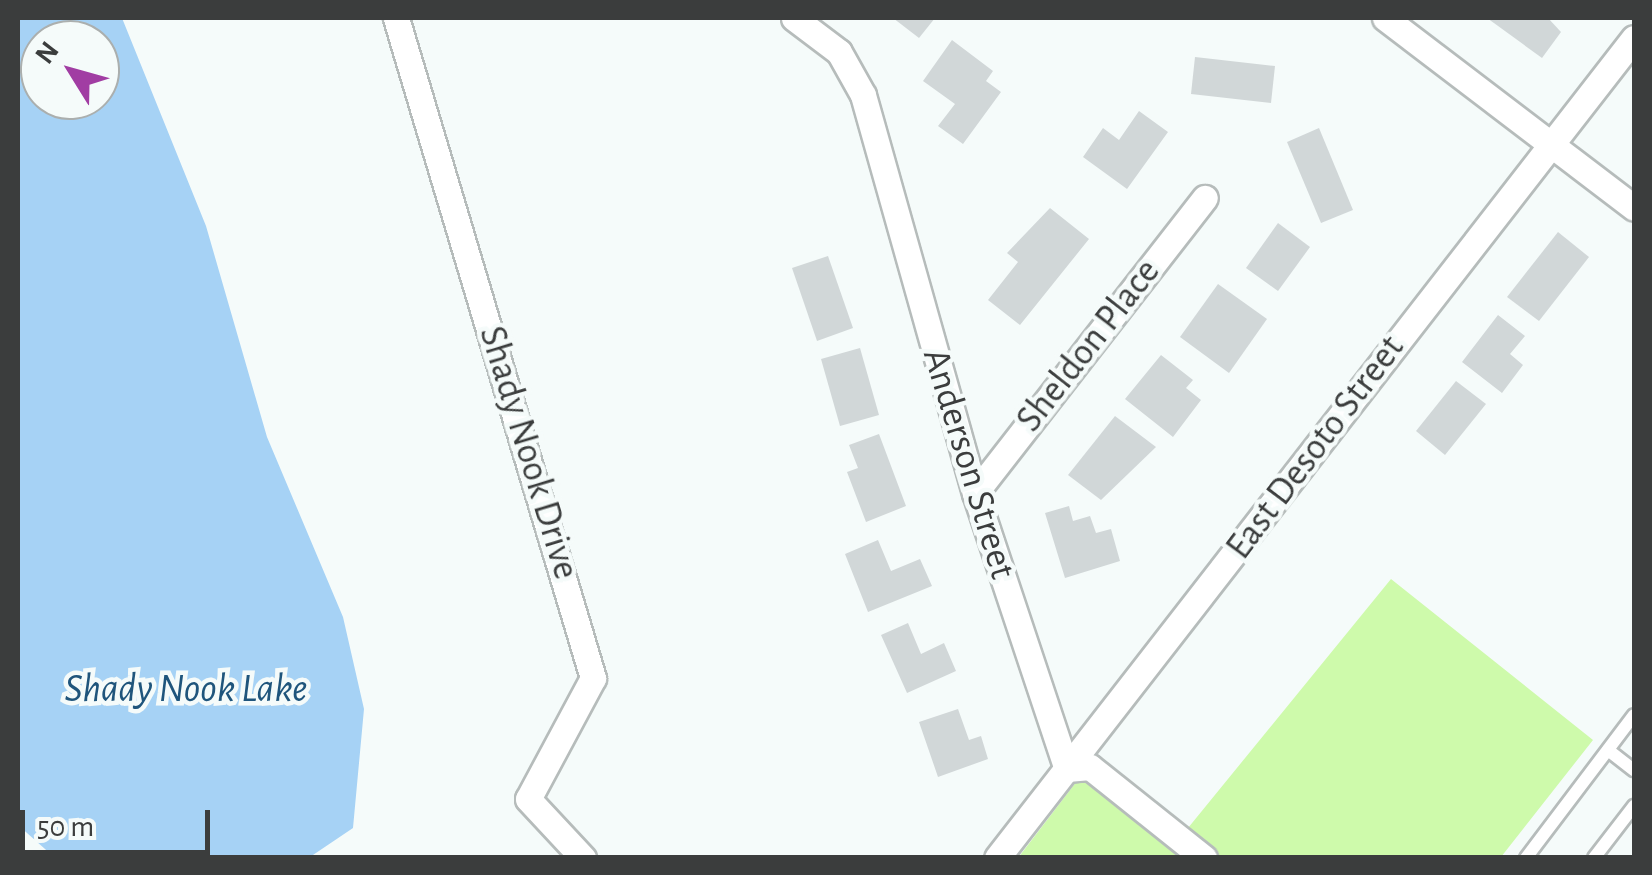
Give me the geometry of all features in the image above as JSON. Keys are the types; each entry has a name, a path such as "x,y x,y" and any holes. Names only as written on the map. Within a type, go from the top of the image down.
{"street":[{"name":"Shady Nook Drive","path":"396,18 594,678 528,799 580,857"},
{"name":"Anderson Street","path":"794,18 839,52 863,95 975,494 1067,770"},
{"path":"1385,18 1634,208"},
{"name":"East Desoto Street","path":"997,858 1634,38"},
{"name":"Sheldon Place","path":"975,494 1204,198"},
{"path":"1067,770 1090,768 1204,858"}],"lane":[{"path":"1526,858 1634,715"},
{"path":"1608,750 1634,770"},
{"path":"1594,858 1634,806"}],"green space":[{"path":"1391,579 1593,740 1501,857 1018,858 1096,756 1188,828"}],"water":[{"name":"Shady Nook Lake","path":"18,18 122,18 206,226 267,437 343,617 364,709 353,828 310,857 54,857 18,825"}],"building":[{"path":"893,18 935,18 919,38"},
{"path":"1487,18 1548,18 1561,32 1542,58"},
{"path":"952,40 993,71 986,81 1001,92 963,144 938,126 955,104 923,81"},
{"path":"1195,57 1275,66 1271,103 1191,94"},
{"path":"1139,111 1168,132 1127,189 1083,157 1103,128 1119,140"},
{"path":"1319,128 1353,210 1321,223 1287,142"},
{"path":"1050,208 1089,239 1020,325 988,300 1018,262 1007,253"},
{"path":"1278,223 1310,247 1278,291 1246,268"},
{"path":"1558,232 1589,257 1539,321 1507,297"},
{"path":"828,256 853,328 817,341 792,268"},
{"path":"1218,284 1267,319 1229,373 1180,337"},
{"path":"1498,315 1525,336 1510,354 1523,365 1502,393 1462,362"},
{"path":"860,348 879,415 840,426 821,359"},
{"path":"1161,355 1193,380 1186,388 1201,400 1173,437 1125,399"},
{"path":"1456,381 1486,404 1445,455 1416,431"},
{"path":"1115,416 1156,447 1101,500 1068,475"},
{"path":"879,434 906,506 866,522 847,472 858,468 849,445"},
{"path":"1069,506 1073,521 1090,516 1096,533 1111,529 1120,561 1065,578 1045,513"},
{"path":"878,540 891,571 920,559 932,586 868,612 845,554"},
{"path":"908,623 921,654 944,643 956,671 907,693 881,635"},
{"path":"958,709 969,740 981,736 988,759 938,777 919,722"}]}
